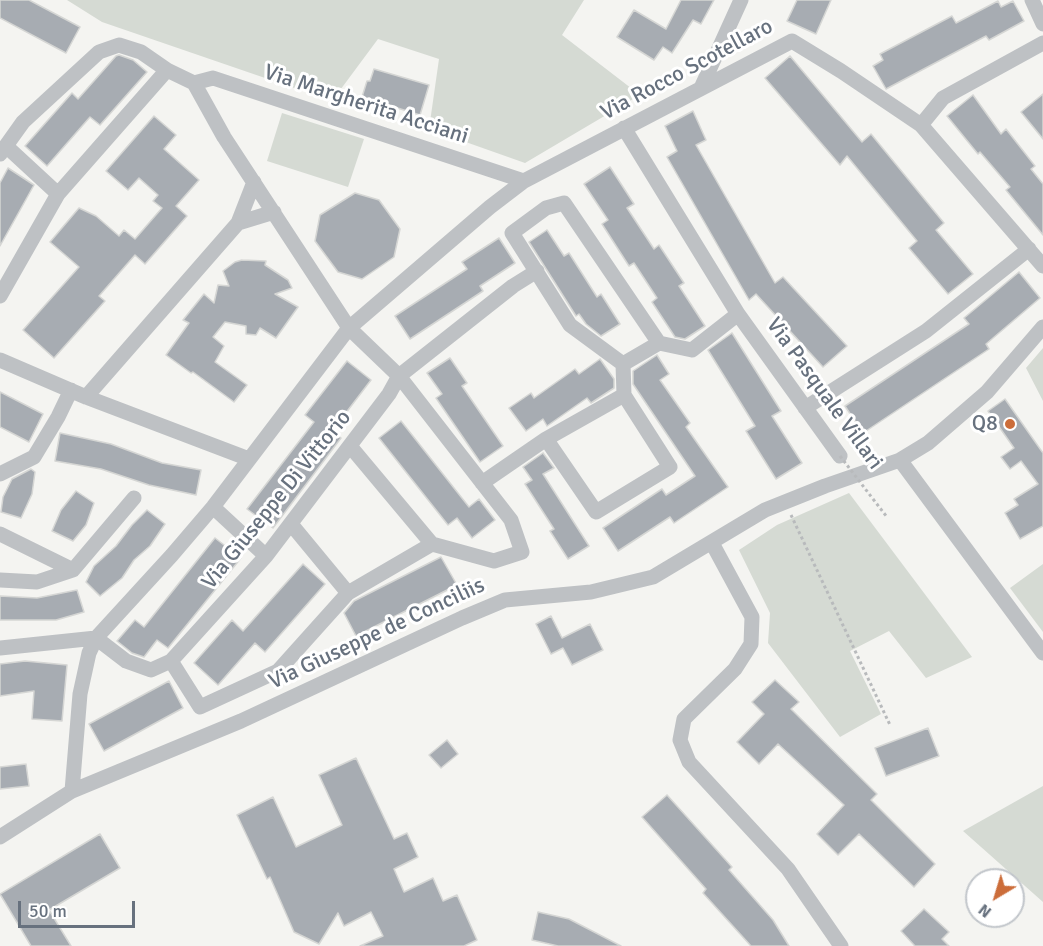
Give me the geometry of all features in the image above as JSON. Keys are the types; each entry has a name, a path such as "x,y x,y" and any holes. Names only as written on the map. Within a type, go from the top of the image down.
{"street":[{"path":"701,88 741,0"},
{"path":"1032,0 1043,24"},
{"name":"Via Rocco Scotellaro","path":"349,328 490,207 524,181 792,41 921,125 1043,266"},
{"path":"921,125 943,98 1043,43"},
{"path":"58,194 3,150 23,122 99,52 119,45 141,52 167,70 194,83 224,137 349,328 399,376 511,520 522,552 494,561 432,544 350,446"},
{"path":"0,296 58,194 167,70"},
{"name":"Via Margherita Acciani","path":"194,83 213,78 524,181"},
{"name":"Via Pasquale Villari","path":"624,128 738,315 840,456"},
{"path":"86,397 238,223 254,182"},
{"path":"564,203 659,343 623,364 570,325 512,233 546,208 564,203"},
{"path":"238,223 274,212"},
{"path":"805,408 926,331 1029,249"},
{"path":"399,376 513,286 537,271"},
{"name":"Via Pasquale Villari","path":"659,343 692,350 738,315"},
{"name":"Via Giuseppe de Conciliis","path":"0,837 72,791 242,721 462,618 505,600 591,592 654,576 765,510 900,460 928,443 987,392 1043,327"},
{"name":"Via Giuseppe Di Vittorio","path":"72,791 80,694 89,653 96,638 213,507 349,328"},
{"path":"0,360 86,397 249,459"},
{"path":"546,439 596,512 670,466 624,395 623,364"},
{"name":"Via Giuseppe Di Vittorio","path":"171,661 266,556 389,394 399,376"},
{"path":"0,474 34,457 71,390"},
{"path":"482,483 546,439 624,395"},
{"path":"900,460 1043,653"},
{"path":"0,580 38,582 73,570 134,498"},
{"path":"213,507 266,556"},
{"path":"291,524 348,593"},
{"path":"0,534 73,570"},
{"path":"712,543 752,617 751,644 735,669 684,719 680,740 689,762 788,869 841,946"},
{"path":"0,648 96,638 126,661 151,670 171,661 200,707 278,671 348,593 432,544"}],"path":[{"name":"Via Pasquale Villari","path":"840,456 887,516"},
{"path":"793,522 890,725"}],"shaded area":[{"path":"67,0 584,0 562,35 640,95 525,163 429,129 439,59 378,39 332,101 102,22"},
{"path":"282,113 364,139 348,187 267,161"},
{"path":"1043,348 1043,401 1026,368"},
{"path":"849,493 972,657 926,678 889,631 850,651 881,714 840,737 768,643 770,613 739,550 777,525"},
{"path":"1043,564 1043,632 1010,588"},
{"path":"1043,786 1043,902 1025,886 1025,868 1005,868 963,831"}],"building":[{"path":"0,0 29,0 80,27 66,53 0,18"},
{"path":"681,0 714,0 701,24 693,20 672,53 663,47 654,60 617,37 634,10 666,29"},
{"path":"797,0 831,0 816,34 787,21"},
{"path":"998,1 1001,7 1013,1 1024,21 989,40 986,36 886,89 873,66 883,60 880,54 952,16 956,23"},
{"path":"119,55 133,60 147,72 100,125 90,117 47,166 25,146 72,93 78,99"},
{"path":"790,56 862,142 871,134 944,223 936,230 973,274 948,294 909,248 917,241 847,156 840,165 765,78"},
{"path":"374,69 429,85 420,115 362,97"},
{"path":"1043,94 1043,139 1021,112"},
{"path":"973,95 1001,134 1006,129 1035,166 1031,169 1043,184 1043,235 1006,190 1010,187 980,152 978,154 947,116"},
{"path":"693,111 706,140 696,145 775,283 783,277 847,346 823,367 756,294 749,300 667,157 677,151 665,126"},
{"path":"154,116 176,135 164,149 199,180 176,206 187,216 145,264 135,255 99,296 105,301 54,358 23,330 79,267 50,242 79,208 96,216 119,236 124,230 135,239 162,208 153,201 158,195 139,178 128,190 106,171"},
{"path":"610,167 634,204 627,208 654,249 659,245 684,283 679,286 705,326 685,339 675,337 652,302 657,298 634,263 629,266 602,224 608,220 584,184"},
{"path":"8,168 34,185 0,246 0,183"},
{"path":"355,193 379,200 400,229 394,257 362,279 338,272 315,241 320,215"},
{"path":"547,230 564,256 569,253 597,297 601,294 620,324 601,336 586,324 579,314 576,316 529,242"},
{"path":"499,238 515,263 480,286 483,291 410,339 395,316 467,269 462,262"},
{"path":"242,260 266,261 265,265 288,280 292,288 275,294 298,307 276,338 260,328 256,335 246,334 246,326 225,322 213,337 224,346 215,362 247,385 234,402 166,355 189,323 183,320 204,294 214,303 218,285 229,286 223,271"},
{"path":"1019,272 1040,298 986,344 989,349 863,433 845,406 969,324 964,318"},
{"path":"732,333 781,411 772,416 802,463 776,479 746,431 755,426 708,350"},
{"path":"657,355 669,374 660,380 690,423 686,427 728,487 674,523 670,517 618,551 603,528 662,489 666,495 695,476 633,384 633,371"},
{"path":"450,358 467,383 462,386 503,446 480,462 436,398 442,394 427,373"},
{"path":"600,359 614,379 614,388 591,403 587,398 547,426 543,419 526,431 509,408 531,393 534,398 575,369 579,374"},
{"path":"347,361 371,380 332,431 341,438 273,528 247,509 314,422 305,415"},
{"path":"0,392 43,414 29,442 0,427"},
{"path":"1005,399 1043,453 1043,526 1020,539 1005,513 1018,505 1014,499 1038,484 1021,461 1010,469 1001,457 1014,448 988,411"},
{"path":"401,421 469,507 479,499 495,520 472,538 457,518 448,525 379,438"},
{"path":"60,433 111,444 162,463 201,470 196,495 149,485 101,469 55,461"},
{"path":"543,453 554,468 543,474 589,546 568,559 550,531 554,529 525,484 532,480 523,467"},
{"path":"31,469 35,472 32,494 21,518 1,512 3,497 12,479"},
{"path":"76,491 94,503 86,525 73,541 52,531 61,510"},
{"path":"147,510 165,524 150,546 134,560 122,578 100,596 86,582 94,566 116,546"},
{"path":"215,538 241,558 168,648 157,640 144,657 132,653 117,641 135,620 144,627"},
{"path":"441,557 457,585 356,636 344,613 354,601"},
{"path":"303,564 325,584 265,652 255,643 218,685 194,663 232,620 243,631"},
{"path":"77,590 84,612 56,620 0,620 0,596 37,598"},
{"path":"551,616 562,638 590,624 603,650 572,665 563,648 551,654 536,624"},
{"path":"25,661 67,665 62,721 32,719 34,691 0,696 0,664"},
{"path":"775,680 799,702 791,709 877,794 871,800 935,864 914,887 859,834 838,855 817,834 844,805 778,744 759,764 737,742 764,714 752,702"},
{"path":"169,681 183,708 104,751 89,724"},
{"path":"928,728 939,756 886,776 875,748"},
{"path":"447,740 458,754 441,768 429,755"},
{"path":"356,758 394,839 407,833 418,857 394,869 404,892 433,878 443,901 457,895 477,940 464,946 360,946 383,936 371,912 344,926 338,913 319,944 294,932 270,877 267,879 237,815 273,797 296,847 342,825 319,775"},
{"path":"26,764 29,786 0,789 0,767"},
{"path":"667,795 732,867 729,870 773,920 789,946 751,946 703,893 706,889 642,817"},
{"path":"100,834 120,868 49,910 71,946 31,946 0,894"},
{"path":"924,909 949,932 942,939 949,946 915,946 901,931"},
{"path":"538,912 569,919 621,946 558,946 532,940"}],"place":[{"name":"Q8","path":"1010,424"}]}
